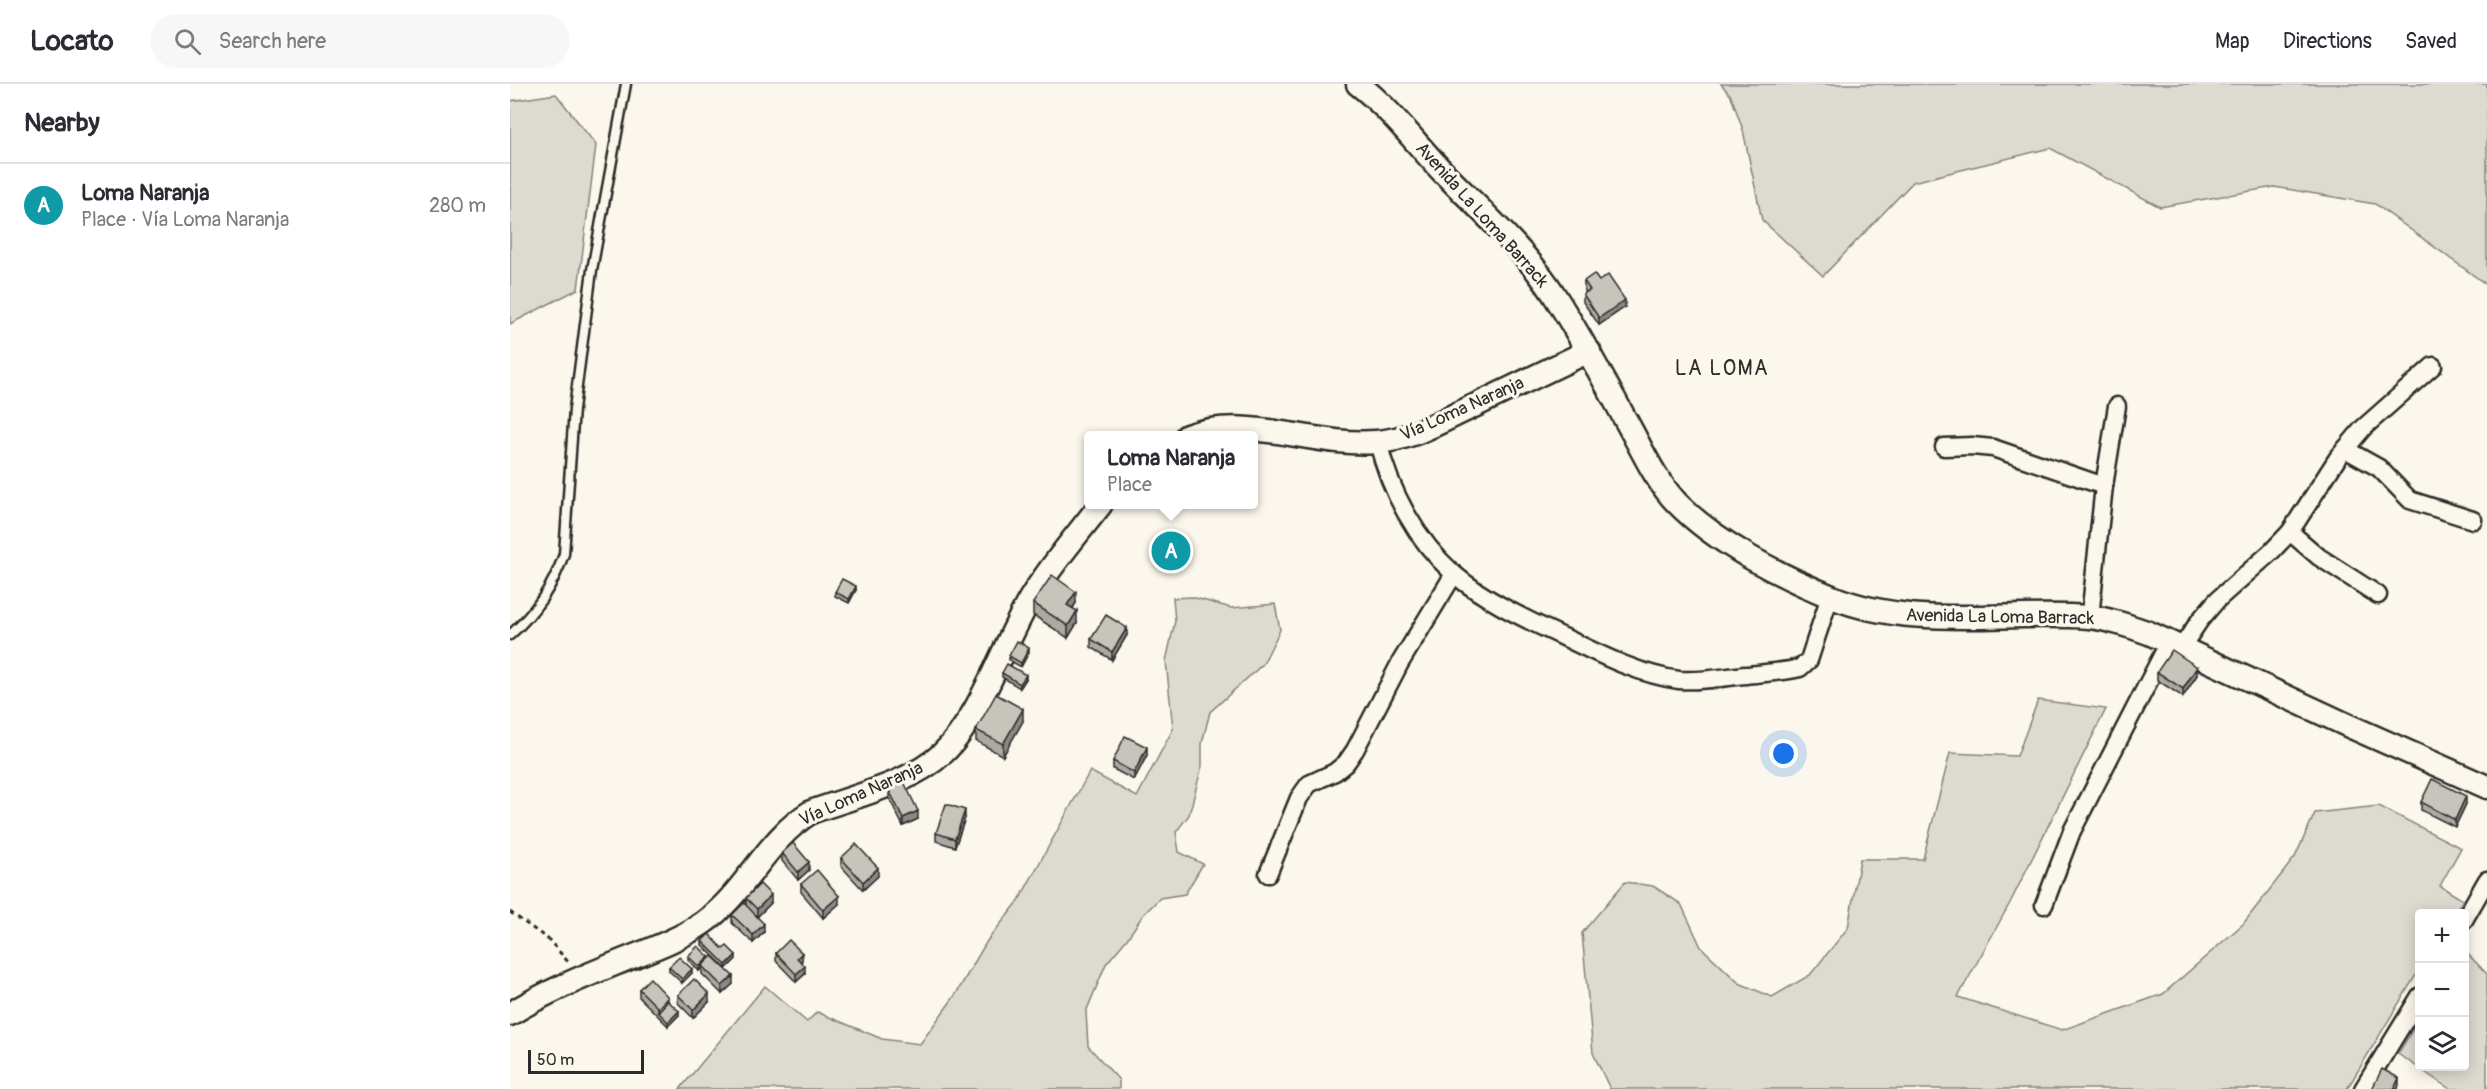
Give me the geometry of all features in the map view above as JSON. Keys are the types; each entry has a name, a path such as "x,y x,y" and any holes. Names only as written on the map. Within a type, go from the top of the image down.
{"main road":[{"name":"Avenida La Loma Barrack","path":"1358,84 1530,264 1551,290 1589,351 1658,480 1677,502 1705,527 1741,550 1780,573 1830,596 1888,613 1921,617 2090,617 2118,622 2175,645 2487,787"},
{"name":"Vía Loma Naranja","path":"1201,431 1240,428 1352,443 1378,442 1425,429 1589,351"},
{"name":"Vía Loma Naranja","path":"510,1014 536,998 582,977 683,936 705,922 728,902 782,833 797,820 810,812 901,779 924,768 944,753 971,714 1029,601 1097,509"}],"street":[{"path":"2044,905 2072,831 2175,645 2217,600 2290,532 2345,449 2363,428 2433,366"},
{"path":"2090,617 2104,486 2117,406"},
{"path":"1378,442 1392,487 1404,510 1418,533 1454,574 1511,612 1583,647 1662,677 1698,680 1800,668 1809,660 1830,596"},
{"path":"1944,447 1993,448 2104,486"},
{"path":"2345,449 2379,468 2410,500 2473,520"},
{"path":"2290,532 2319,557 2378,595"},
{"path":"1268,874 1299,798 1309,784 1335,772 1346,763 1355,750 1400,663 1454,574"},
{"path":"2469,911 2487,880"},
{"path":"2363,1089 2415,1004"}],"lane":[{"path":"510,634 535,610 548,592 564,554 574,409 592,270 626,84"}],"path":[{"path":"510,912 549,940 582,977"}],"shaded area":[{"path":"1721,84 2487,84 2487,285 2375,204 2274,187 2160,207 2050,148 1913,182 1823,276 1762,220 1743,130 1731,96"},
{"path":"556,94 596,145 578,289 510,324 510,101"},
{"path":"1192,597 1231,608 1275,604 1280,630 1263,664 1210,712 1202,743 1202,766 1189,815 1176,832 1179,852 1203,864 1185,894 1160,898 1143,915 1106,964 1086,1012 1088,1046 1119,1080 1119,1089 680,1089 765,986 807,1022 817,1012 882,1039 920,1044 956,994 987,941 1018,902 1090,771 1137,797 1173,729 1166,661 1175,621 1173,598"},
{"path":"2038,700 2106,709 2010,903 1958,997 2062,1030 2163,994 2243,924 2295,857 2315,813 2379,806 2461,848 2440,886 2463,900 2457,909 2415,909 2415,977 2347,1089 1610,1089 1593,1053 1582,933 1625,882 1653,886 1681,904 1701,947 1739,983 1772,997 1810,975 1848,928 1860,859 1923,859 1950,753 2017,756"},
{"path":"2469,955 2487,974 2487,1089 2450,1089 2423,1071 2469,1071"},
{"path":"2415,1026 2415,1065 2398,1054"}],"building":[{"path":"1594,274 1599,281 1608,275 1625,300 1599,318 1583,294 1590,290 1584,281"},
{"path":"1052,575 1076,592 1067,605 1077,611 1068,626 1033,603"},
{"path":"842,579 856,586 849,599 835,592"},
{"path":"1106,615 1127,628 1112,652 1091,639"},
{"path":"1017,641 1029,648 1021,663 1009,656"},
{"path":"2172,650 2197,667 2183,689 2157,672"},
{"path":"1007,664 1026,675 1020,684 1002,673"},
{"path":"996,694 1023,709 1003,744 976,730"},
{"path":"1125,736 1147,747 1134,773 1113,761"},
{"path":"2432,779 2466,796 2455,820 2421,802"},
{"path":"904,782 918,811 903,818 889,790"},
{"path":"946,804 965,810 955,839 936,833"},
{"path":"793,843 809,862 798,872 782,853"},
{"path":"856,844 878,868 863,882 841,858"},
{"path":"817,870 839,896 823,910 801,884"},
{"path":"760,884 771,895 757,909 746,898"},
{"path":"744,903 764,924 753,935 732,915"},
{"path":"709,934 723,949 727,946 736,955 726,965 702,941"},
{"path":"789,940 802,953 797,958 805,966 796,974 776,953"},
{"path":"698,946 709,957 699,967 688,956"},
{"path":"712,956 733,976 722,986 702,966"},
{"path":"679,957 692,969 682,979 669,967"},
{"path":"650,978 668,997 658,1008 639,989"},
{"path":"694,979 709,994 693,1010 678,995"},
{"path":"668,1001 679,1011 668,1022 658,1012"},
{"path":"2382,1069 2399,1078 2394,1089 2372,1089"}],"place":[{"name":"Loma Naranja","path":"1171,551"}],"district":[{"name":"LA LOMA","path":"1722,368"}]}
